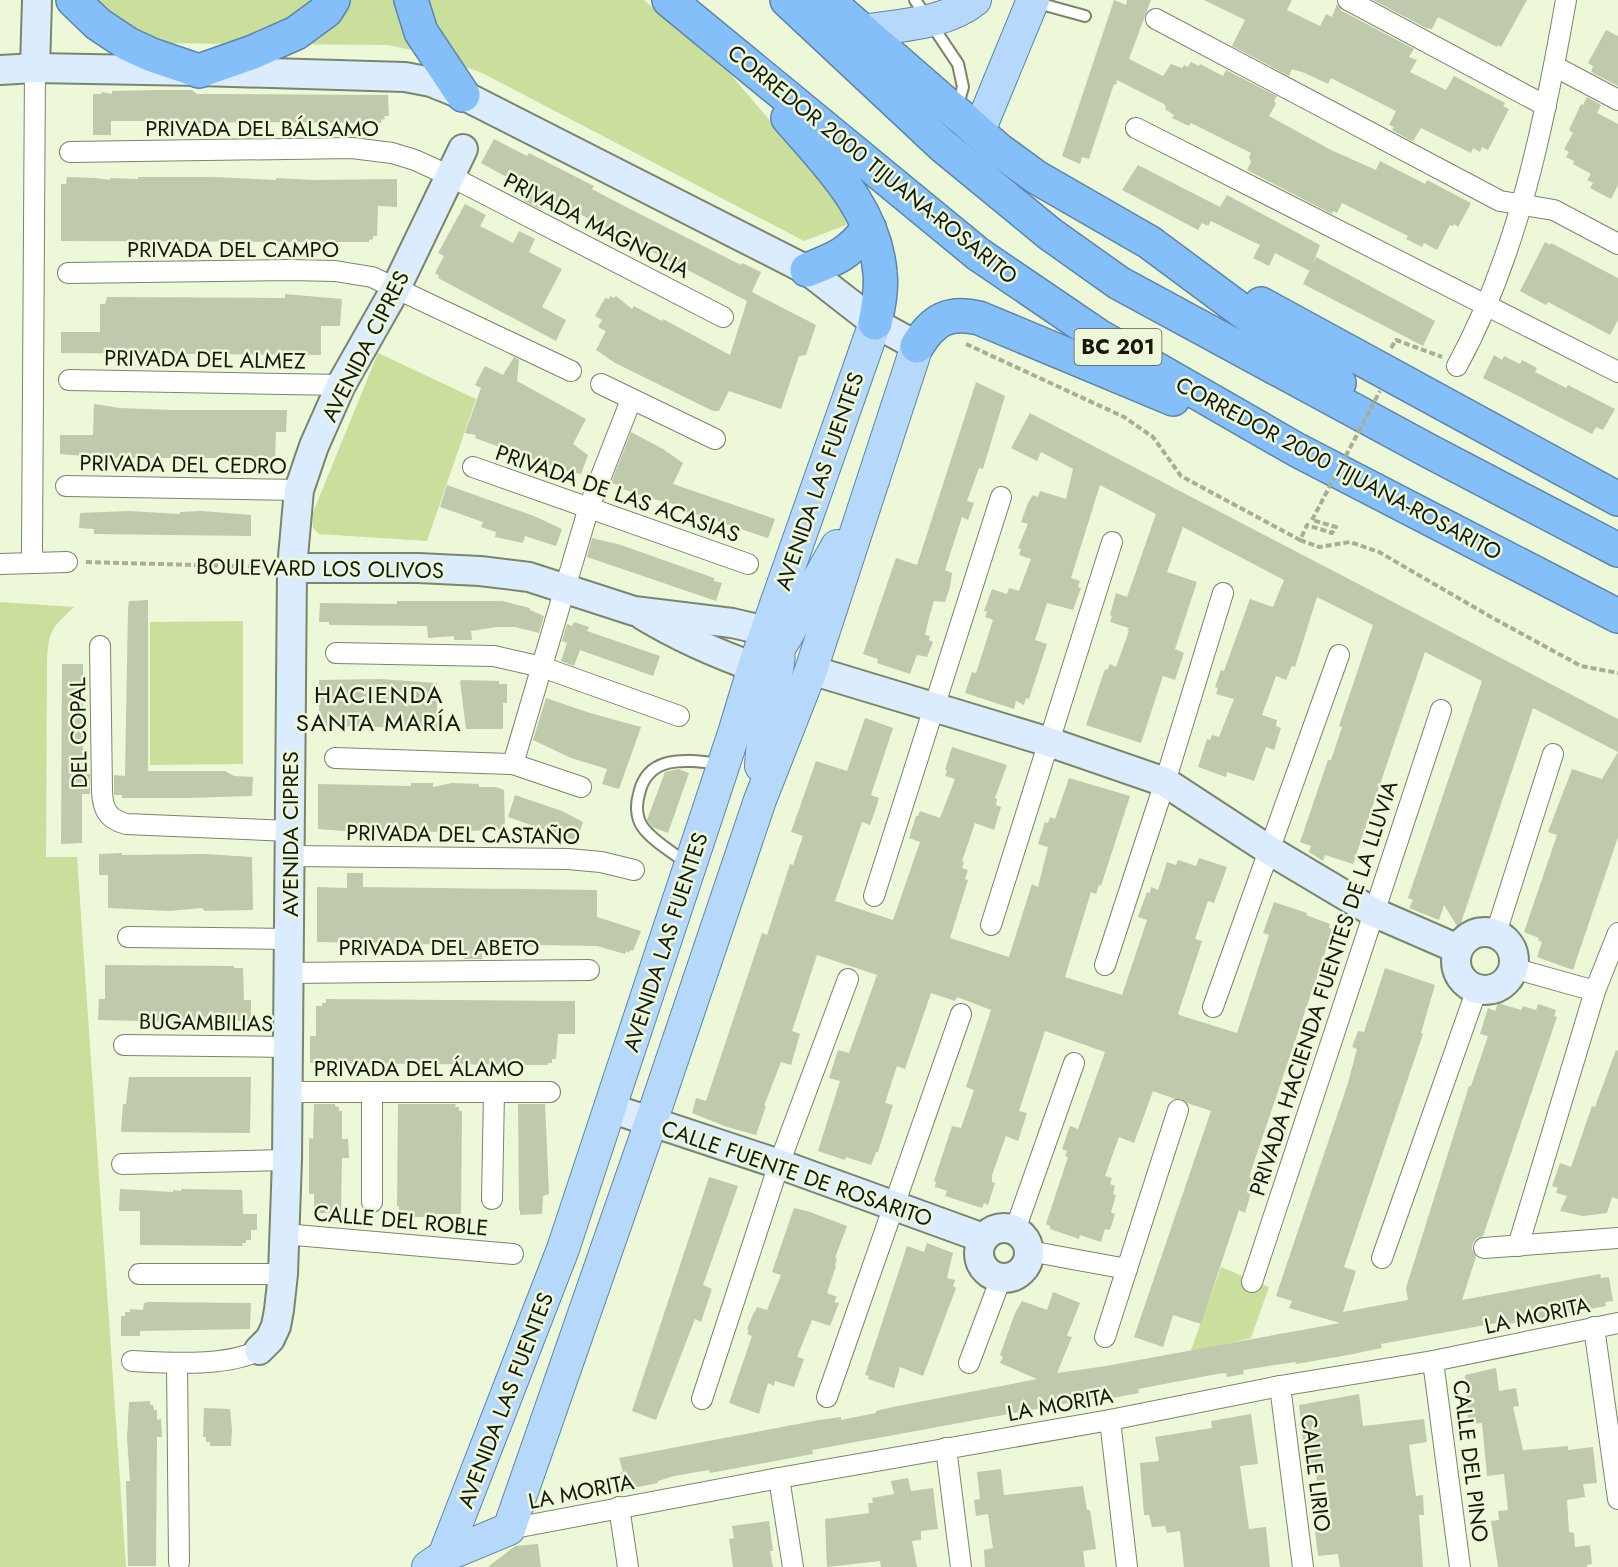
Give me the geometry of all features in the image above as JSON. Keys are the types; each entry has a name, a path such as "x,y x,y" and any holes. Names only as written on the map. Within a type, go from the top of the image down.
{"highway":[{"path":"73,0 98,24 128,44 199,71 253,52 296,33 326,10 333,0"},
{"path":"411,0 421,32 463,95"},
{"name":"CORREDOR 2000 TIJUANA-ROSARITO","path":"669,0 978,254 1097,335 1296,450 1618,616"},
{"name":"BC 201","path":"787,0 943,146 1050,234 1119,283 1429,451 1618,550"},
{"path":"826,0 999,150 1036,177 1149,242 1618,499"},
{"path":"734,53 847,187 863,212 877,252 881,274 875,323"},
{"path":"807,270 840,257 853,248 869,228"},
{"path":"1149,242 1429,451"},
{"path":"917,346 941,319 961,314 978,318 1322,462"}],"main road":[{"path":"864,32 922,10 966,8 975,0"},
{"path":"967,122 1033,1"},
{"name":"AVENIDA LAS FUENTES","path":"439,1563 563,1250 754,667 773,639 809,507 875,323"},
{"name":"AVENIDA LAS FUENTES","path":"509,1529 760,800 811,670 863,505 917,346"},
{"path":"760,800 762,758 770,697 779,662 773,639 795,623 823,569 863,505"},
{"path":"439,1563 509,1529"}],"street":[{"path":"16,564 32,549 16,69 37,0"},
{"path":"1348,0 1546,106"},
{"path":"1457,364 1486,305 1521,206 1546,106 1565,0"},
{"path":"1156,19 1500,201 1554,210 1618,244"},
{"path":"1554,66 1618,100"},
{"path":"16,69 405,77 431,82 463,95 807,270 875,323 917,346"},
{"path":"1136,128 1618,372"},
{"name":"PRIVADA DEL BÁLSAMO","path":"70,152 352,148 392,153 450,176"},
{"name":"AVENIDA CIPRES","path":"132,1361 177,1363 245,1358 270,1340 276,1326 283,1274 287,1160 292,568 298,490 314,446 341,385 396,288 463,149"},
{"name":"PRIVADA MAGNOLIA","path":"450,176 723,317"},
{"name":"PRIVADA DEL CAMPO","path":"68,273 335,271 372,277 572,371"},
{"name":"PRIVADA DEL ALMEZ","path":"69,380 341,385"},
{"path":"601,384 715,439"},
{"path":"513,764 589,507 631,400"},
{"name":"PRIVADA DE LAS ACASIAS","path":"473,467 748,564"},
{"name":"PRIVADA DEL CEDRO","path":"66,486 298,490"},
{"path":"874,896 1001,497"},
{"path":"991,926 1112,542"},
{"path":"16,564 67,562"},
{"name":"BOULEVARD LOS OLIVOS","path":"292,568 418,568 480,571 529,577 634,611 732,623 773,639"},
{"path":"1105,965 1165,783 1223,593"},
{"name":"BOULEVARD LOS OLIVOS","path":"634,611 670,632 719,655 754,667"},
{"name":"DEL COPAL","path":"100,646 103,798 105,811 109,816"},
{"path":"336,653 494,656 542,667 679,716"},
{"path":"1213,1007 1339,655"},
{"path":"811,670 1049,742 1165,783 1269,850 1373,912 1458,949"},
{"name":"PRIVADA HACIENDA FUENTES DE LA LLUVIA","path":"1252,1282 1441,710"},
{"path":"1496,933 1553,754"},
{"path":"335,758 513,764 581,787"},
{"name":"PRIVADA DEL CASTAÑO","path":"109,816 126,824 290,843 568,859 601,862 634,870"},
{"path":"1478,932 1496,933 1509,944 1514,960 1513,968 1503,983 1486,990 1477,989 1468,985 1461,978 1457,969 1458,949 1463,941 1478,932"},
{"path":"1518,1246 1594,991 1618,933"},
{"path":"128,937 289,939"},
{"path":"1513,968 1594,991"},
{"name":"PRIVADA DEL ABETO","path":"289,972 590,970"},
{"path":"702,1399 779,1164 848,979"},
{"path":"1382,1258 1477,989"},
{"path":"827,1397 961,1014"},
{"name":"BUGAMBILIAS","path":"124,1045 288,1047"},
{"path":"1074,1063 1022,1241 1024,1268 1018,1274 1001,1278 985,1270 980,1263 979,1246 983,1238 998,1228 1007,1228 1022,1241 1127,1269"},
{"name":"PRIVADA DEL ÁLAMO","path":"288,1092 550,1092"},
{"path":"372,1092 372,1202"},
{"path":"492,1199 494,1092"},
{"name":"CALLE FUENTE DE ROSARITO","path":"610,1108 779,1164 983,1238"},
{"path":"1105,1337 1178,1110"},
{"path":"122,1164 287,1160"},
{"name":"CALLE DEL ROBLE","path":"284,1234 513,1254"},
{"path":"1484,1248 1618,1238"},
{"path":"139,1274 283,1274"},
{"path":"969,1363 1001,1278"},
{"name":"LA MORITA","path":"509,1529 779,1478 1110,1420 1280,1386 1433,1361 1618,1323"},
{"path":"1594,1327 1618,1499"},
{"name":"CALLE DEL PINO","path":"1433,1361 1460,1567"},
{"path":"177,1363 179,1562"},
{"name":"CALLE LIRIO","path":"1280,1386 1303,1567"},
{"path":"1110,1420 1127,1567"},
{"path":"946,1448 961,1567"},
{"path":"779,1478 793,1567"},
{"path":"620,1507 628,1567"}],"lane":[{"path":"1033,1 1085,16"},
{"path":"922,10 958,64 967,122"},
{"path":"690,865 641,825 636,804 640,786 653,769 672,761 723,765"}],"path":[{"path":"1396,340 1457,364"},
{"path":"962,342 1124,417 1153,437 1181,476 1300,540 1319,547 1350,542 1379,552 1581,666 1618,673"},
{"path":"1300,540 1307,525 1332,533 1336,527 1312,520 1380,391"},
{"name":"BOULEVARD LOS OLIVOS","path":"67,562 292,568"}],"green space":[{"path":"95,0 644,0 731,75 843,206 846,225 804,241 482,73 431,54 388,45 147,43 131,34"},
{"path":"378,353 476,399 427,541 319,534 313,528 312,515"},
{"path":"0,602 74,607 60,620 50,636 48,651 46,857 77,857 126,1567 0,1567"},
{"path":"243,621 243,764 150,765 150,622"},
{"path":"1221,1267 1269,1287 1251,1338 1190,1353"}],"building":[{"path":"1114,0 1126,5 1127,0 1151,0 1129,59 1163,76 1171,64 1182,68 1184,65 1188,67 1191,62 1223,76 1226,70 1277,96 1274,101 1276,104 1269,116 1331,150 1376,170 1380,161 1425,184 1427,180 1471,203 1458,227 1454,224 1450,225 1437,250 1424,243 1422,247 1406,239 1408,236 1342,203 1337,213 1333,211 1332,214 1247,170 1251,162 1249,157 1251,153 1191,123 1189,126 1172,118 1174,115 1165,109 1164,104 1117,80 1089,159 1082,157 1080,164 1062,156"},
{"path":"1204,0 1292,0 1287,10 1320,26 1326,14 1332,17 1337,4 1342,11 1414,49 1409,57 1417,60 1410,72 1446,90 1454,76 1505,103 1503,106 1509,109 1488,150 1482,147 1480,152 1473,148 1471,153 1421,128 1413,141 1410,140 1392,130 1394,127 1389,125 1396,111 1331,78 1328,84 1292,69 1289,76 1232,46 1245,20"},
{"path":"1373,0 1527,0 1501,47 1498,45 1497,47 1438,17 1432,29 1426,28"},
{"path":"1606,30 1618,36 1618,86 1591,72 1593,66 1588,63"},
{"path":"192,90 197,94 388,95 389,116 384,116 385,119 381,120 381,123 167,124 167,121 111,121 111,135 93,135 93,94 102,92 112,94 112,91"},
{"path":"1587,97 1601,105 1597,113 1618,124 1618,185 1611,199 1590,188 1593,183 1587,180 1591,174 1573,164 1574,161 1566,157 1569,152 1564,149 1573,133 1569,130 1581,104 1583,105"},
{"path":"494,139 527,156 529,153 594,186 592,189 626,207 741,265 742,263 761,272 752,292 816,325 806,355 799,356 781,409 729,391 719,411 713,411 615,363 596,350 606,331 598,327 602,320 595,316 605,298 609,299 610,296 614,298 616,296 632,309 634,306 662,321 663,319 730,355 747,301 547,197 540,209 524,201 530,190 481,163"},
{"path":"1138,165 1220,207 1227,195 1320,245 1310,271 1275,253 1269,266 1253,258 1260,245 1211,221 1208,226 1202,223 1198,230 1122,190"},
{"path":"67,177 110,180 110,178 138,179 138,177 276,180 276,178 397,179 397,207 378,206 377,236 373,236 369,242 61,241 61,184 66,184"},
{"path":"465,204 486,215 480,226 513,243 519,231 535,239 529,252 562,269 542,307 566,320 556,341 438,278 439,276 435,273 444,256 438,253"},
{"path":"1545,242 1618,278 1618,320 1610,335 1548,302 1546,305 1520,291"},
{"path":"1316,257 1435,321 1423,346 1303,284"},
{"path":"285,294 342,299 340,326 321,326 321,355 61,353 61,332 100,332 100,304 105,304 107,297 285,298"},
{"path":"1494,355 1502,360 1504,356 1520,364 1522,360 1537,368 1535,372 1566,388 1568,385 1615,409 1603,430 1596,427 1592,434 1483,378"},
{"path":"514,357 519,360 517,381 586,419 573,444 588,455 581,474 565,471 475,438 476,435 465,433 481,388 475,385 485,366 503,375"},
{"path":"976,382 1005,396 983,469 979,468 967,501 974,503 968,520 962,517 945,570 952,573 945,602 934,601 929,618 925,635 930,636 929,640 933,642 927,657 917,655 910,674 877,663 878,659 863,654 896,558 917,565"},
{"path":"94,404 120,408 173,410 287,410 286,432 276,432 275,458 112,458 60,454 60,435 93,435"},
{"path":"1030,413 1618,719 1618,752 1533,708 1459,929 1444,905 1439,920 1409,908 1413,900 1408,898 1482,681 1425,652 1353,864 1325,855 1323,861 1309,852 1311,846 1300,842 1328,760 1331,760 1342,727 1339,726 1373,625 1317,597 1295,667 1292,666 1286,680 1276,676 1262,715 1277,720 1276,726 1281,728 1274,750 1266,747 1254,781 1227,772 1226,777 1198,767 1207,739 1210,740 1212,735 1219,737 1234,699 1216,694 1218,688 1215,687 1221,670 1224,671 1250,599 1273,607 1284,580 1183,527 1167,572 1197,582 1175,649 1184,653 1175,680 1163,676 1141,743 1086,725 1105,669 1107,670 1110,664 1116,667 1129,631 1127,631 1129,628 1110,622 1116,593 1127,597 1156,514 1100,485 1071,578 1080,581 1078,587 1081,588 1073,610 1047,603 1035,640 1047,644 1029,699 1026,698 1024,705 1016,701 1014,709 965,693 972,672 976,673 993,620 985,617 987,612 984,611 992,589 1007,594 1009,588 1019,591 1031,559 1019,555 1021,549 1018,548 1028,524 1021,522 1028,503 1033,495 1038,497 1040,491 1066,499 1073,469 1041,452 1037,461 1011,448"},
{"path":"631,432 683,463 673,484 775,519 768,538 717,521 718,519 685,512 673,507 674,504 645,497 611,483"},
{"path":"447,485 534,516 562,529 556,546 525,536 523,543 495,537 496,532 481,527 483,522 440,507"},
{"path":"128,511 180,514 180,512 202,511 251,515 251,536 94,534 94,529 79,528 80,513"},
{"path":"592,538 621,545 714,578 714,581 722,583 716,601 587,557"},
{"path":"148,600 148,771 225,771 234,776 253,777 252,796 122,798 122,795 114,795 114,775 125,776 129,601"},
{"path":"397,601 502,601 530,608 544,616 539,633 515,627 496,627 471,631 472,640 454,640 454,636 428,638 427,626 329,625 329,622 319,622 320,603 397,604"},
{"path":"574,622 589,627 587,631 660,656 653,676 580,650 574,666 561,661 567,643 562,641 567,624 572,626"},
{"path":"62,664 83,664 83,774 90,774 90,794 82,794 82,843 61,844"},
{"path":"380,679 437,683 437,728 319,726 319,680"},
{"path":"460,681 499,681 499,684 507,684 507,703 503,703 503,729 466,729"},
{"path":"546,698 641,727 619,789 602,784 607,769 571,758 533,740"},
{"path":"865,718 893,728 871,795 879,798 875,811 870,825 862,822 835,901 893,920 920,842 909,838 916,816 920,811 940,818 955,779 945,776 952,747 1007,765 995,798 997,799 996,805 1001,807 994,830 975,823 962,861 964,862 962,868 968,870 965,879 968,880 950,938 1009,957 1032,884 1038,887 1048,847 1038,844 1045,822 1048,823 1050,817 1055,819 1069,778 1130,796 1101,886 1099,885 1096,894 1091,892 1065,977 1122,995 1147,920 1138,917 1147,892 1150,893 1151,887 1158,890 1167,862 1176,865 1178,860 1196,866 1199,858 1227,867 1214,903 1208,901 1195,939 1202,941 1178,1014 1182,1016 1237,1033 1269,935 1263,933 1274,902 1307,913 1306,915 1330,924 1329,928 1333,929 1249,1177 1255,1179 1245,1213 1239,1210 1201,1324 1173,1315 1163,1347 1134,1337 1211,1111 1182,1099 1175,1099 1153,1091 1134,1143 1119,1137 1105,1176 1112,1178 1110,1184 1115,1186 1113,1194 1116,1195 1111,1212 1115,1214 1110,1230 1105,1229 1101,1242 1080,1235 1079,1239 1050,1229 1050,1226 1046,1224 1068,1157 1065,1156 1067,1151 1062,1149 1070,1126 1078,1129 1105,1052 1045,1031 1019,1111 1027,1113 1018,1141 1006,1136 992,1175 992,1182 995,1183 988,1205 984,1203 982,1208 945,1196 947,1191 935,1187 936,1182 934,1181 952,1126 961,1128 974,1090 966,1087 991,1010 957,997 955,1001 931,993 905,1069 897,1066 885,1103 893,1105 878,1152 871,1165 846,1157 845,1160 818,1151 840,1081 829,1078 838,1050 849,1053 877,975 817,955 792,1031 800,1034 791,1065 781,1062 764,1106 766,1106 756,1135 727,1127 692,1113 696,1098 706,1101 762,933 767,935 790,864 793,865 803,836 791,832 816,761 847,771"},
{"path":"1618,752 1618,837 1573,970 1537,957 1542,942 1538,940 1539,938 1524,932 1557,835 1548,832 1572,769 1602,779"},
{"path":"678,769 689,773 668,833 652,827 647,820 665,772"},
{"path":"411,783 433,783 433,787 452,783 479,784 479,787 496,787 504,790 505,829 451,832 318,829 318,784 411,786"},
{"path":"515,795 562,811 583,822 577,841 508,817"},
{"path":"122,853 122,855 205,854 252,857 253,910 205,911 202,908 169,911 108,908 108,875 99,875 99,854"},
{"path":"347,873 363,873 363,887 597,890 597,917 641,931 633,951 630,950 629,953 626,951 625,954 597,946 482,945 482,959 464,959 464,945 317,942 317,887 347,888"},
{"path":"105,965 234,966 234,968 243,968 244,1000 251,1000 251,1021 237,1021 237,1023 206,1020 206,1022 190,1022 98,1020 99,999 105,999"},
{"path":"1385,968 1435,985 1421,1033 1423,1034 1344,1267 1356,1271 1343,1312 1408,1300 1406,1288 1469,1086 1471,1086 1488,1036 1480,1034 1488,1008 1495,1011 1498,1003 1521,1010 1523,1006 1536,1010 1538,1004 1556,1010 1554,1016 1557,1017 1483,1236 1477,1238 1473,1243 1472,1249 1476,1257 1462,1300 1600,1274 1601,1278 1609,1277 1613,1301 1605,1302 1606,1306 1381,1344 1382,1348 1296,1364 1295,1362 1243,1370 1244,1374 1227,1377 1226,1373 1217,1374 1138,1389 1139,1393 1107,1399 1107,1396 812,1450 813,1454 710,1473 709,1470 674,1476 658,1481 658,1483 623,1490 620,1473 623,1472 619,1458 819,1420 841,1417 841,1420 893,1407 1037,1379 1000,1363 1003,1357 1000,1355 1015,1313 1022,1301 1047,1310 1053,1292 1080,1303 1067,1336 1072,1337 1057,1373 1340,1323 1289,1308 1292,1301 1276,1296 1348,1083 1357,1049 1352,1047 1358,1031 1364,1032"},
{"path":"326,999 575,1001 575,1034 558,1034 556,1059 552,1059 552,1063 548,1065 310,1063 310,1036 316,1036 316,1006 322,1006 322,1003 326,1003"},
{"path":"1616,1050 1618,1051 1618,1199 1612,1197 1607,1213 1583,1216 1560,1211 1567,1196 1556,1193 1558,1188 1552,1186 1560,1163 1571,1167 1592,1106 1595,1107"},
{"path":"129,1077 251,1077 250,1133 121,1132 123,1104 126,1104"},
{"path":"314,1104 335,1104 339,1107 339,1111 342,1111 342,1139 348,1139 349,1158 342,1158 341,1213 314,1213 314,1194 309,1194 309,1138 313,1139"},
{"path":"398,1104 456,1104 455,1107 459,1107 459,1111 462,1111 461,1214 406,1217 404,1210 399,1210 397,1206"},
{"path":"518,1104 545,1104 549,1194 543,1196 542,1214 520,1215"},
{"path":"709,1177 738,1186 703,1285 712,1289 701,1322 695,1319 656,1420 632,1411"},
{"path":"120,1189 173,1192 173,1190 181,1191 181,1189 242,1190 243,1214 257,1214 257,1230 251,1230 251,1240 242,1243 243,1246 140,1245 140,1211 119,1211"},
{"path":"794,1208 847,1226 835,1258 837,1259 836,1266 827,1293 837,1297 834,1302 839,1303 830,1326 812,1320 797,1357 804,1359 794,1387 775,1381 774,1386 768,1383 759,1414 729,1403 752,1336 747,1334 749,1330 747,1329 757,1307 767,1310 781,1275 772,1272"},
{"path":"927,1243 953,1253 947,1278 955,1280 953,1286 956,1288 923,1376 900,1367 894,1388 868,1379 869,1376 865,1375 907,1246 924,1252"},
{"path":"144,1303 251,1303 250,1329 140,1331 140,1336 121,1336 121,1316 125,1316 125,1312 130,1312 130,1309 143,1310"},
{"path":"1496,1368 1499,1391 1516,1388 1519,1406 1513,1407 1523,1450 1568,1446 1568,1450 1593,1447 1597,1483 1583,1484 1585,1497 1567,1500 1569,1532 1574,1533 1575,1547 1590,1545 1592,1564 1587,1567 1498,1567 1491,1521 1499,1520 1498,1511 1508,1510 1504,1474 1487,1476 1482,1423 1468,1424 1465,1375"},
{"path":"1359,1394 1363,1426 1424,1419 1427,1442 1409,1445 1416,1496 1423,1495 1424,1515 1419,1515 1423,1567 1340,1567 1338,1554 1318,1556 1315,1531 1332,1529 1327,1486 1317,1487 1316,1465 1306,1467 1299,1405"},
{"path":"150,1401 150,1405 157,1410 157,1420 161,1419 162,1437 157,1437 156,1566 128,1566 126,1481 130,1481 127,1438 129,1402"},
{"path":"204,1408 230,1409 231,1446 210,1446 210,1442 206,1442 206,1437 203,1437"},
{"path":"1251,1414 1258,1464 1240,1466 1249,1529 1266,1527 1270,1567 1184,1567 1180,1531 1167,1533 1165,1526 1152,1527 1149,1515 1144,1515 1140,1463 1159,1461 1155,1437 1212,1428 1211,1421"},
{"path":"1001,1469 1004,1495 1083,1486 1087,1510 1090,1510 1096,1549 1083,1551 1085,1567 985,1567 984,1550 993,1548 988,1514 976,1516 974,1500 980,1499 977,1472"},
{"path":"908,1478 911,1491 933,1488 938,1529 921,1531 921,1540 912,1541 917,1567 881,1567 880,1561 827,1567 825,1519 869,1513 868,1503 873,1503 872,1498 894,1494 891,1481"},
{"path":"769,1521 773,1567 733,1567 729,1539 734,1538 732,1526"},
{"path":"538,1544 541,1567 488,1567 515,1546"}],"district":[{"name":"HACIENDA SANTA MARÍA","path":"379,708"}]}
